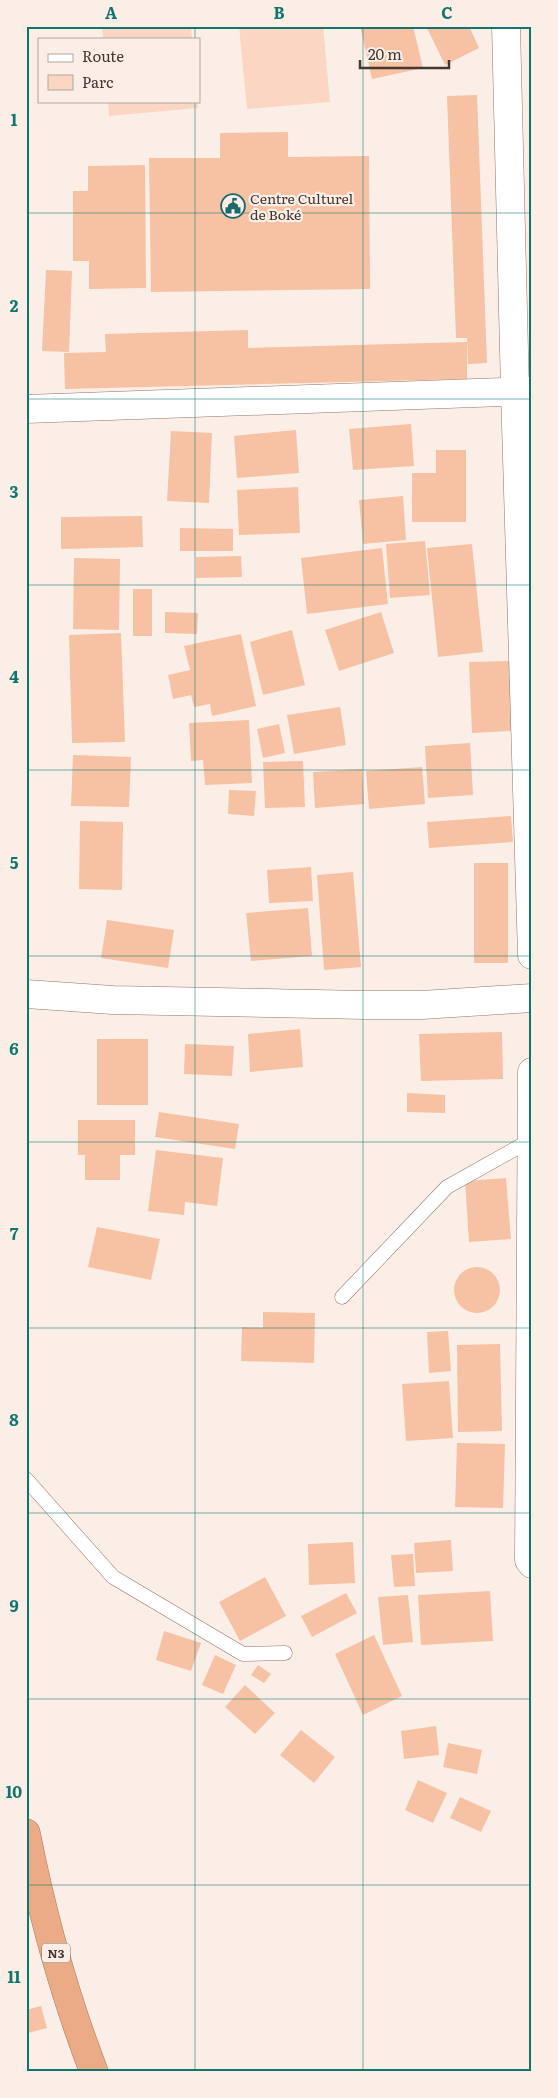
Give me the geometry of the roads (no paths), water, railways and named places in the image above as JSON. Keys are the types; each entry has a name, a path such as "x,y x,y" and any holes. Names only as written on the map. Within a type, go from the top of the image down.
{"highway":[{"name":"N3","path":"26,1833 35,1876 72,2015 94,2072"}],"street":[{"path":"506,26 523,391 532,955"},
{"path":"26,410 523,391"},
{"path":"26,994 113,1000 365,1005 532,998"},
{"path":"532,1072 530,1140 529,1560 532,1564"}],"lane":[{"path":"342,1297 447,1187 530,1140"},
{"path":"26,1478 113,1577 243,1654 285,1653"}],"place":[{"name":"Centre Culturel de Boké","path":"233,206"}]}
